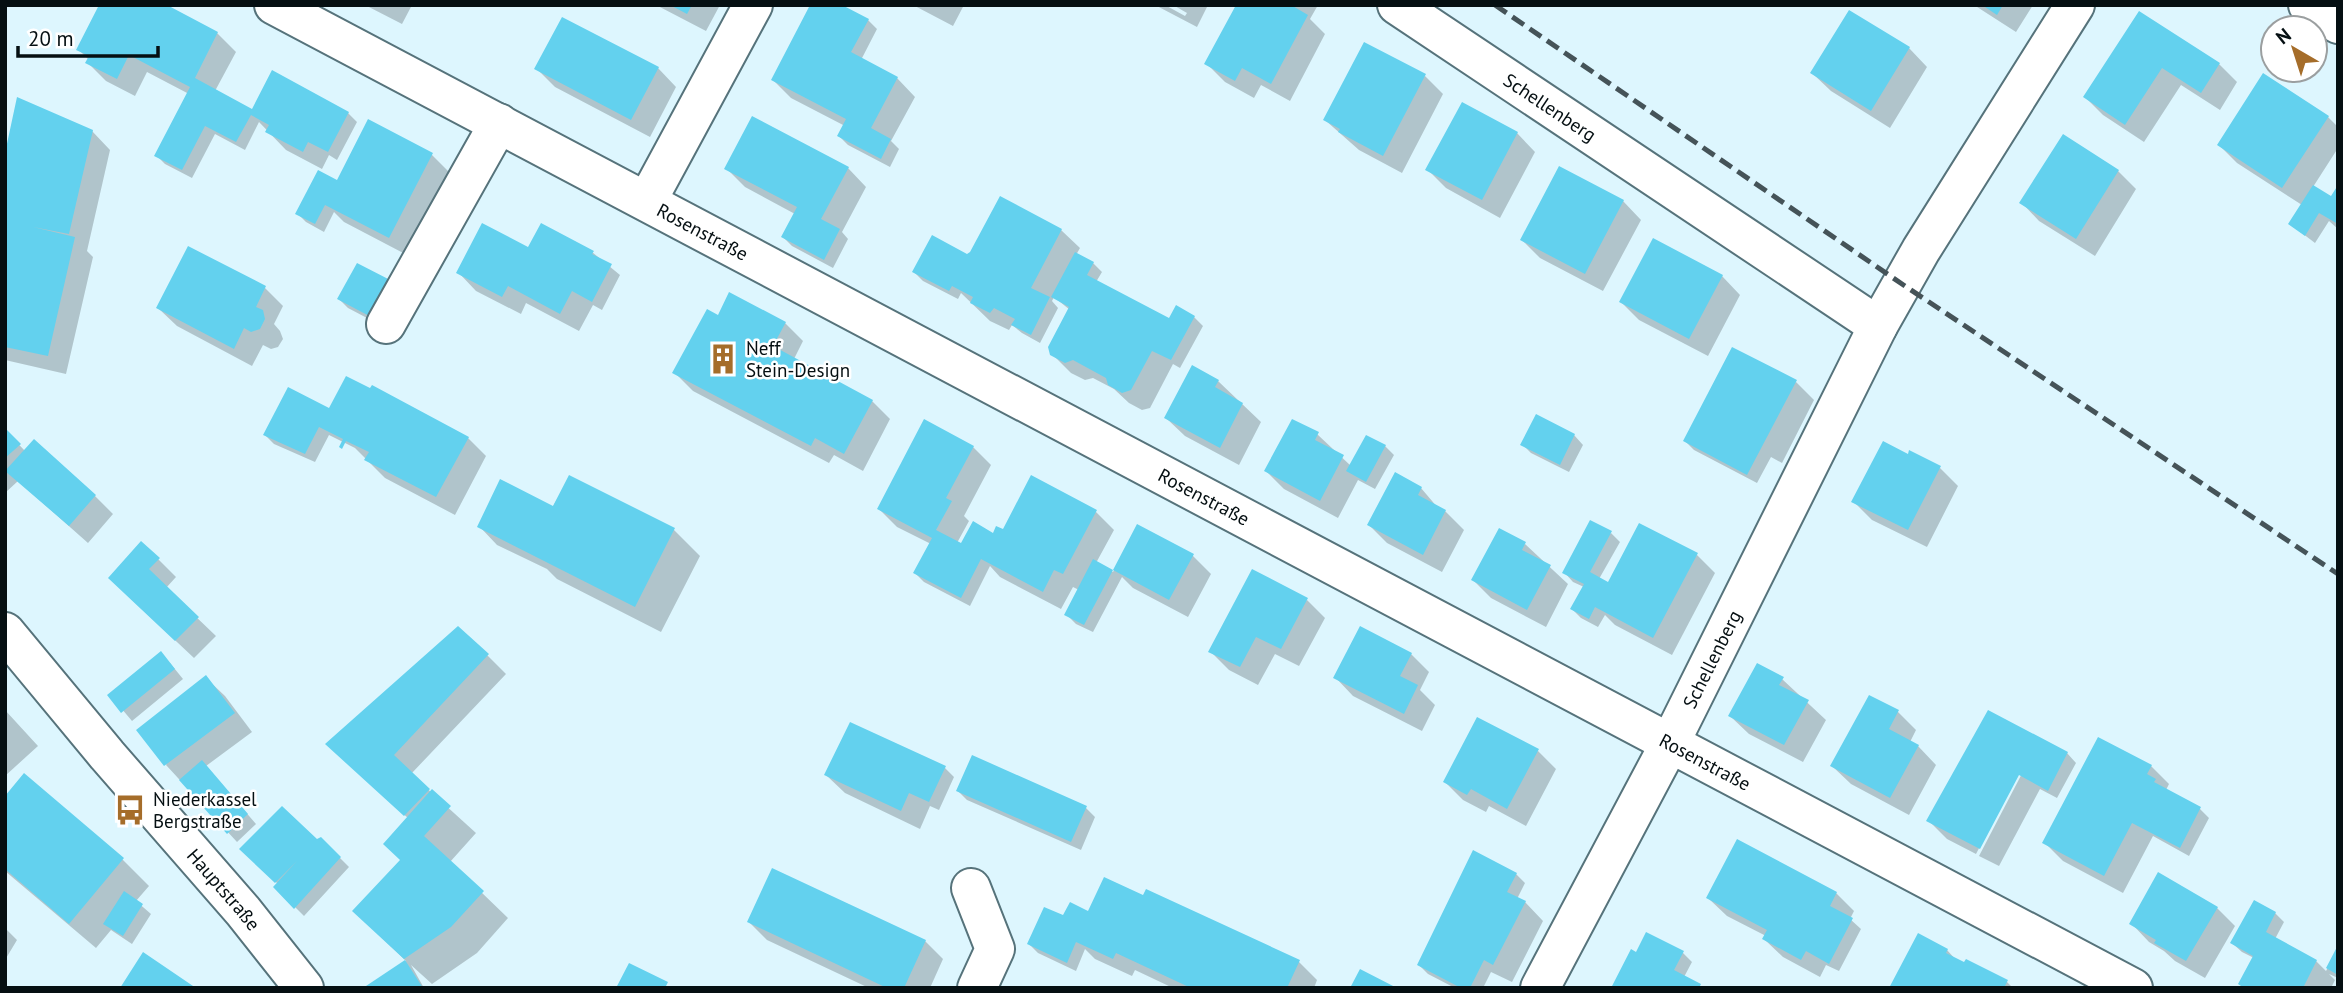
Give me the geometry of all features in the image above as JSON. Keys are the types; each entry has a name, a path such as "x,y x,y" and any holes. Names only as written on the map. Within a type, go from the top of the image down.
{"street":[{"name":"Rosenstraße","path":"274,5 2133,988"},
{"path":"647,201 753,5"},
{"name":"Schellenberg","path":"1396,5 1878,326"},
{"name":"Schellenberg","path":"1541,988 1670,743 1878,326 1921,250 2076,5"},
{"path":"2308,5 2338,24"},
{"path":"386,324 499,123"},
{"name":"Hauptstraße","path":"5,632 107,755 243,911 304,988"},
{"path":"971,888 995,949 977,988"}],"building":[{"path":"99,5 167,5 218,32 195,78 252,109 272,70 349,112 328,152 308,142 303,152 265,132 269,125 251,115 236,142 205,126 182,170 154,156 190,87 129,55 117,79 85,63 89,56 76,50"},
{"path":"670,5 692,5 687,14"},
{"path":"810,5 842,5 869,19 851,52 898,77 871,128 891,139 881,159 837,136 846,119 771,80"},
{"path":"1236,5 1291,5 1308,15 1271,84 1242,68 1235,81 1204,64"},
{"path":"1982,5 2003,5 1997,15"},
{"path":"1849,10 1910,47 1871,111 1810,73"},
{"path":"2139,11 2220,63 2201,93 2162,68 2125,125 2083,97"},
{"path":"562,17 659,67 631,120 534,69"},
{"path":"1364,42 1426,74 1383,156 1338,132 1340,129 1323,120"},
{"path":"2259,79 2259,84 2280,84 2329,116 2282,188 2217,145"},
{"path":"17,97 93,130 69,234 33,227 75,237 48,356 5,347 5,153"},
{"path":"1462,102 1518,132 1482,200 1425,170"},
{"path":"752,116 849,167 821,219 840,229 824,260 781,237 797,207 724,169"},
{"path":"368,119 433,153 389,238 325,205 315,224 295,214 318,170 337,180"},
{"path":"2063,134 2119,170 2076,239 2019,203"},
{"path":"1559,166 1624,200 1585,274 1520,240"},
{"path":"2313,185 2331,196 2338,185 2338,224 2319,213 2305,236 2288,224"},
{"path":"1000,196 1062,229 1031,288 1050,297 1031,335 1011,325 1015,319 994,308 990,313 970,303 973,297 952,286 949,291 912,272 932,235 967,254 970,252"},
{"path":"482,223 528,247 541,223 594,251 592,254 612,264 592,302 572,291 560,314 508,286 502,297 456,273"},
{"path":"1653,238 1723,275 1689,339 1619,302"},
{"path":"188,246 266,286 256,307 263,310 265,319 260,329 251,332 244,328 234,349 156,308"},
{"path":"1075,252 1094,262 1087,275 1169,318 1176,305 1195,316 1171,360 1152,351 1131,390 1122,393 1108,385 1106,378 1073,360 1065,363 1050,355 1048,347 1069,307 1051,297"},
{"path":"357,263 394,282 375,319 337,299"},
{"path":"729,292 786,322 773,346 873,400 844,454 815,438 811,446 672,373 707,309 718,315"},
{"path":"1732,347 1797,380 1747,475 1683,441"},
{"path":"1192,365 1219,380 1215,387 1243,403 1220,448 1164,418"},
{"path":"346,376 370,388 372,385 469,437 436,497 364,460 369,452 346,441 342,449 339,447 343,439 319,427 305,454 263,435 288,387 329,408"},
{"path":"1536,414 1575,434 1560,465 1520,445"},
{"path":"924,419 974,446 946,498 952,501 936,530 961,543 973,521 993,533 996,526 1003,529 1031,475 1097,510 1063,574 1054,570 1043,592 981,559 961,598 913,573 932,538 877,509"},
{"path":"1292,419 1319,432 1315,440 1344,455 1320,501 1264,471"},
{"path":"5,428 21,444 5,458"},
{"path":"1366,435 1386,445 1366,482 1346,471"},
{"path":"34,439 96,495 69,526 5,471"},
{"path":"1883,441 1941,466 1908,530 1851,502"},
{"path":"1395,472 1422,487 1418,495 1446,510 1423,555 1367,525"},
{"path":"569,475 675,528 635,607 477,527 500,479 553,506"},
{"path":"1590,520 1612,531 1590,572 1608,582 1639,523 1698,553 1653,638 1595,607 1589,619 1570,609 1584,584 1562,573"},
{"path":"1137,524 1194,554 1169,600 1113,570"},
{"path":"1499,528 1526,542 1522,550 1551,565 1527,610 1471,580"},
{"path":"141,541 160,558 149,569 199,617 175,641 108,578"},
{"path":"1093,559 1113,570 1084,625 1064,615"},
{"path":"1252,569 1308,598 1281,649 1256,637 1240,667 1208,652"},
{"path":"458,626 489,654 394,755 430,789 404,816 325,744"},
{"path":"1360,626 1412,653 1400,676 1418,685 1404,714 1333,678"},
{"path":"161,651 175,669 121,713 107,695"},
{"path":"1757,663 1784,677 1779,685 1809,700 1784,745 1728,716"},
{"path":"206,675 235,713 164,766 136,730"},
{"path":"1869,695 1899,710 1889,729 1919,745 1890,798 1830,766"},
{"path":"1988,710 2068,752 2048,791 2019,775 1980,849 1926,821"},
{"path":"1477,717 1539,749 1507,809 1471,789 1467,795 1443,782"},
{"path":"850,722 946,766 929,802 909,793 901,811 824,775"},
{"path":"2098,737 2152,765 2147,774 2156,779 2154,782 2201,807 2180,848 2132,823 2104,876 2042,843"},
{"path":"972,755 1087,806 1071,842 956,791"},
{"path":"202,760 248,814 227,834 179,780"},
{"path":"24,773 124,858 69,924 5,869 5,796"},
{"path":"432,789 451,806 424,836 484,891 451,927 404,959 352,911 400,860 383,844"},
{"path":"282,806 341,857 294,909 273,887 297,861 275,883 239,849"},
{"path":"1737,839 1837,892 1830,906 1853,918 1829,964 1806,951 1801,960 1762,939 1767,930 1706,898"},
{"path":"1473,850 1517,873 1507,892 1526,901 1493,965 1484,960 1470,988 1461,988 1417,965"},
{"path":"772,868 926,940 904,988 887,988 747,922"},
{"path":"2158,872 2218,907 2186,961 2154,943 2156,940 2129,924"},
{"path":"1104,877 1143,895 1146,889 1300,960 1287,988 1191,988 1116,953 1113,959 1076,942 1067,963 1027,944 1044,907 1063,915 1070,902 1088,911"},
{"path":"124,891 143,904 123,936 103,924"},
{"path":"2254,900 2276,912 2266,932 2317,960 2303,988 2244,988 2238,984 2253,956 2230,943"},
{"path":"1646,932 1684,951 1674,970 1701,984 1699,988 1611,988 1631,949 1636,952"},
{"path":"1918,933 1948,949 1946,953 1964,962 1966,959 2008,980 2004,988 1889,988"},
{"path":"2338,945 2338,975 2326,968"},
{"path":"143,952 196,988 120,988"},
{"path":"405,960 423,988 363,988"},
{"path":"629,963 668,982 665,988 616,988"},
{"path":"1360,969 1397,988 1350,988"}],"railway":[{"path":"1495,5 1902,284 2338,574"}],"place":[{"name":"Neff Stein-Design","path":"723,359"},
{"name":"Niederkassel Bergstraße","path":"130,810"}]}
